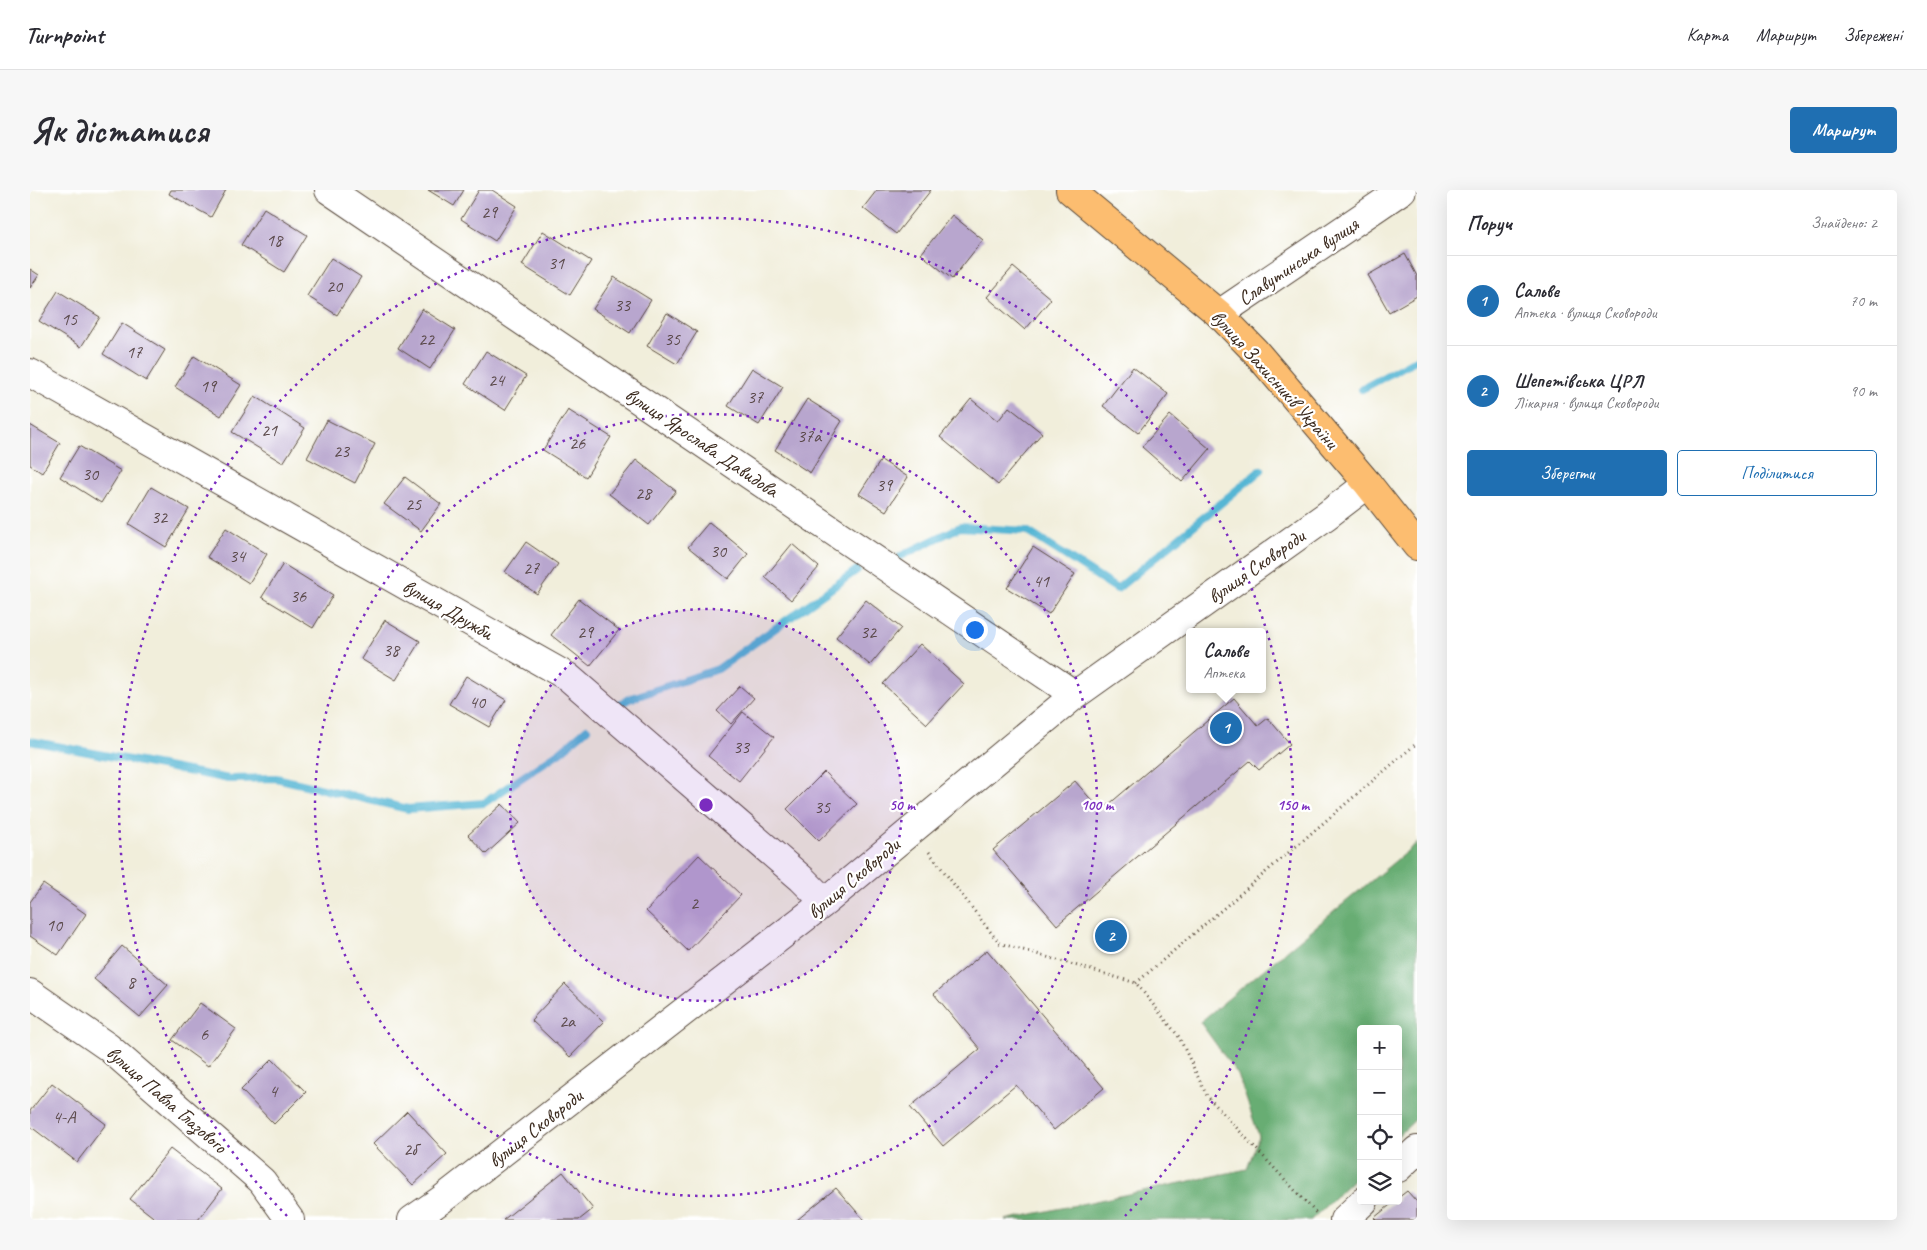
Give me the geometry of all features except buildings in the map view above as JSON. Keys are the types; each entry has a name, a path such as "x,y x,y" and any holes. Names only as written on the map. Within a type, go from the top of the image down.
{"main road":[{"name":"вулиця Захисників України","path":"1070,190 1219,314 1255,351 1415,538"}],"street":[{"name":"вулиця Ярослава Давидова","path":"329,190 1074,694"},
{"name":"Славутинська вулиця","path":"1219,314 1402,190"},
{"name":"вулиця Дружби","path":"30,373 568,677 758,840 825,902"},
{"name":"вулиця Сковороди","path":"412,1220 442,1200 825,902 1074,694 1326,516 1368,484"},
{"name":"вулиця Павла Глазового","path":"30,993 108,1047 262,1181 290,1220"},
{"path":"1402,1164 1417,1150"},
{"path":"1344,1220 1360,1205"}],"path":[{"path":"1136,983 1417,743"},
{"path":"912,829 999,943 1136,983 1179,1037 1208,1096 1323,1220"}],"green space":[{"path":"1417,843 1417,1118 1402,1132 1402,1025 1357,1025 1357,1176 1311,1220 1005,1220 1247,1169 1259,1136 1238,1075 1200,1022"}],"waterway":[{"path":"1362,389 1417,359"},
{"path":"901,556 960,527 1027,531 1117,589 1261,470"},
{"path":"618,705 629,699 718,669 857,570"},
{"path":"30,741 229,779 276,778 408,809 484,803 560,752 587,729"}],"place":[{"name":"Сальве","path":"1226,728"},
{"name":"Шепетівська ЦРЛ","path":"1111,936"}]}
